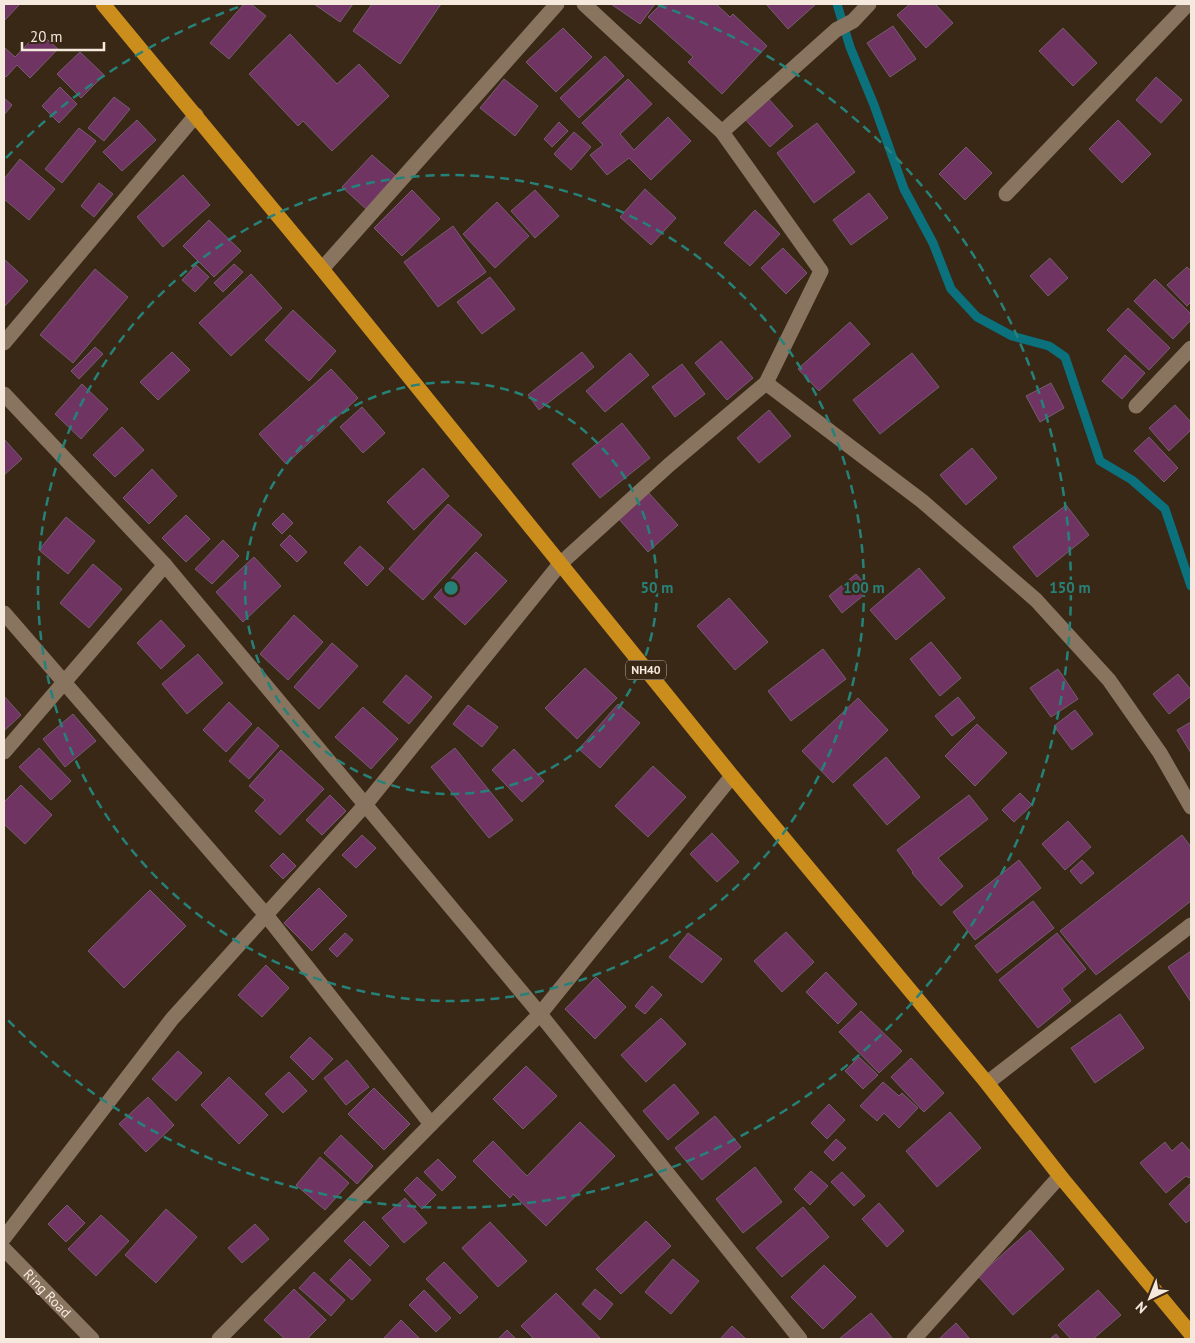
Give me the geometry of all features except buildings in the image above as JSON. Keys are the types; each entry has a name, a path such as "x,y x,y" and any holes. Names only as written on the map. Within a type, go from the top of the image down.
{"highway":[{"name":"NH40","path":"103,4 322,269 732,776 987,1083 1060,1176 1191,1334"}],"street":[{"path":"322,269 557,4"},
{"path":"4,1238 172,1019 365,805 560,564 668,465 766,383 821,271 722,132 584,4"},
{"path":"722,132 836,30 853,22 870,4"},
{"path":"1006,194 1188,4"},
{"path":"4,343 196,115"},
{"path":"1136,406 1191,348"},
{"path":"766,383 922,500 1036,600 1109,680 1160,753 1191,807"},
{"path":"4,394 165,565 540,1014 800,1339"},
{"path":"4,752 165,565"},
{"path":"4,613 266,915 431,1124"},
{"path":"219,1339 540,1014 732,776"},
{"path":"987,1083 1191,925"},
{"path":"914,1339 1060,1176"},
{"name":"Ring Road","path":"4,1249 92,1339"}],"waterway":[{"path":"837,4 850,47 874,105 904,189 933,243 951,289 977,317 1012,336 1049,346 1065,357 1100,461 1132,480 1165,509 1191,586"}]}
